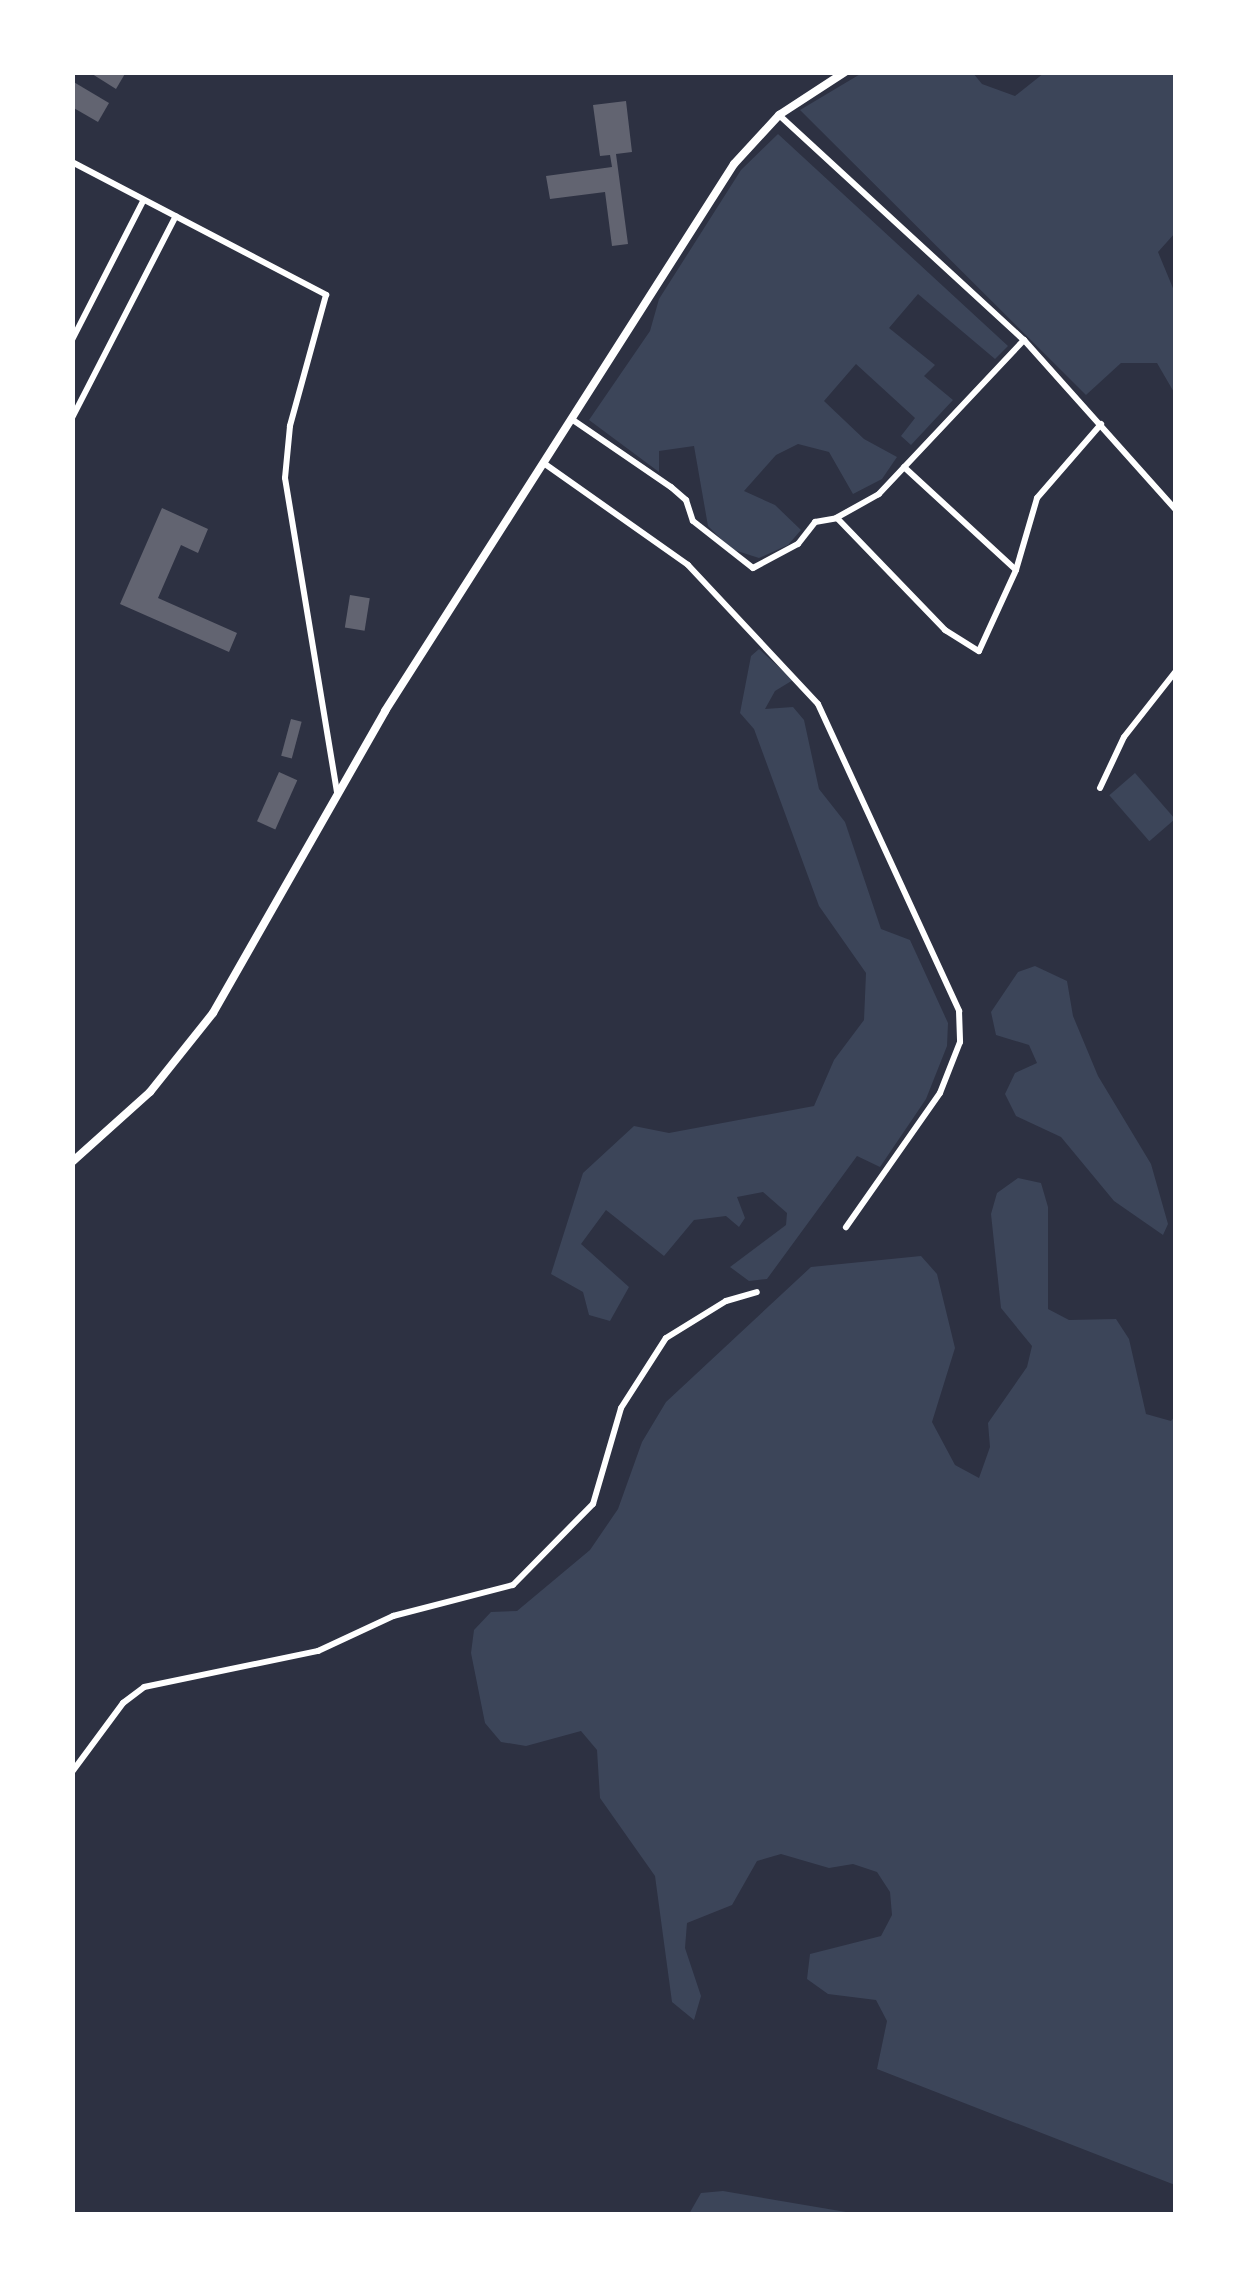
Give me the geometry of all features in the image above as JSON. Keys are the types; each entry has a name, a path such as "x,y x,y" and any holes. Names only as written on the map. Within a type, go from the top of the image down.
{"street":[{"path":"72,1162 136,1107 206,1023 337,792 734,164 779,115 845,72"},
{"path":"779,115 1024,340 1176,510"},
{"path":"72,162 326,295 290,426 284,478 337,792"},
{"path":"72,340 142,201"},
{"path":"72,418 176,216"},
{"path":"574,420 671,487 686,500 693,521 753,568 798,544 815,522 835,518 878,494 1024,340"},
{"path":"835,518 945,630 979,651 1016,570 1036,498 1101,424"},
{"path":"545,464 688,565 818,704 959,1011 960,1042 940,1094 846,1226"},
{"path":"904,467 1016,570"},
{"path":"1100,788 1124,736 1176,671"},
{"path":"72,1772 123,1703 144,1687 318,1652 393,1616 513,1584 593,1504 622,1408 666,1338 736,1296 757,1292"}],"shaded area":[{"path":"862,73 973,73 982,84 1015,96 1044,73 1175,73 1175,233 1158,252 1175,293 1175,394 1157,363 1121,363 1086,395 800,110"},
{"path":"778,134 1008,346 995,359 918,294 889,328 935,365 924,376 953,400 911,445 901,436 915,418 856,364 824,401 864,439 897,457 882,479 853,494 829,452 798,444 776,455 744,491 775,505 801,530 788,545 759,558 731,549 708,526 694,446 659,451 659,472 589,420 650,331 659,299 741,170"},
{"path":"759,649 793,680 775,691 765,709 793,707 804,720 819,789 845,822 881,929 910,940 948,1023 947,1046 926,1099 880,1167 857,1156 767,1279 749,1281 730,1267 786,1225 787,1213 763,1192 737,1197 745,1218 739,1227 726,1216 694,1220 664,1256 606,1210 581,1244 629,1287 610,1321 589,1315 583,1292 551,1274 583,1173 634,1126 669,1133 814,1106 834,1060 864,1020 866,973 819,906 754,729 740,713 751,656"},
{"path":"1135,773 1175,819 1149,841 1109,795"},
{"path":"1035,966 1067,981 1073,1016 1098,1076 1151,1164 1168,1224 1163,1235 1114,1201 1061,1137 1016,1116 1005,1094 1015,1073 1037,1063 1029,1045 996,1035 991,1012 1018,972"},
{"path":"1018,1178 1041,1183 1048,1207 1048,1309 1069,1320 1116,1319 1129,1339 1146,1414 1171,1421 1175,1416 1175,2185 877,2069 887,2021 876,2000 828,1994 807,1979 810,1954 881,1936 892,1915 890,1892 877,1872 853,1864 829,1868 781,1854 757,1861 732,1905 687,1923 685,1948 701,1996 694,2020 672,2002 655,1876 600,1798 597,1750 581,1731 526,1746 501,1742 485,1723 471,1653 474,1630 491,1612 517,1611 590,1550 618,1509 642,1442 666,1402 811,1267 921,1256 937,1274 955,1348 932,1422 955,1465 979,1478 990,1447 988,1423 1027,1367 1032,1346 1001,1308 991,1214 997,1193"},
{"path":"723,2191 852,2214 689,2214 701,2193"}],"building":[{"path":"89,72 126,72 116,89"},
{"path":"72,81 109,103 98,122 72,107"},
{"path":"626,101 632,152 616,154 628,244 612,246 605,192 550,199 546,176 612,167 610,155 600,156 593,105"},
{"path":"162,508 208,529 198,553 181,545 158,598 237,633 229,652 120,604"},
{"path":"350,595 370,598 365,631 345,628"},
{"path":"291,719 302,722 292,759 281,756"},
{"path":"279,772 297,780 275,829 257,821"}]}
